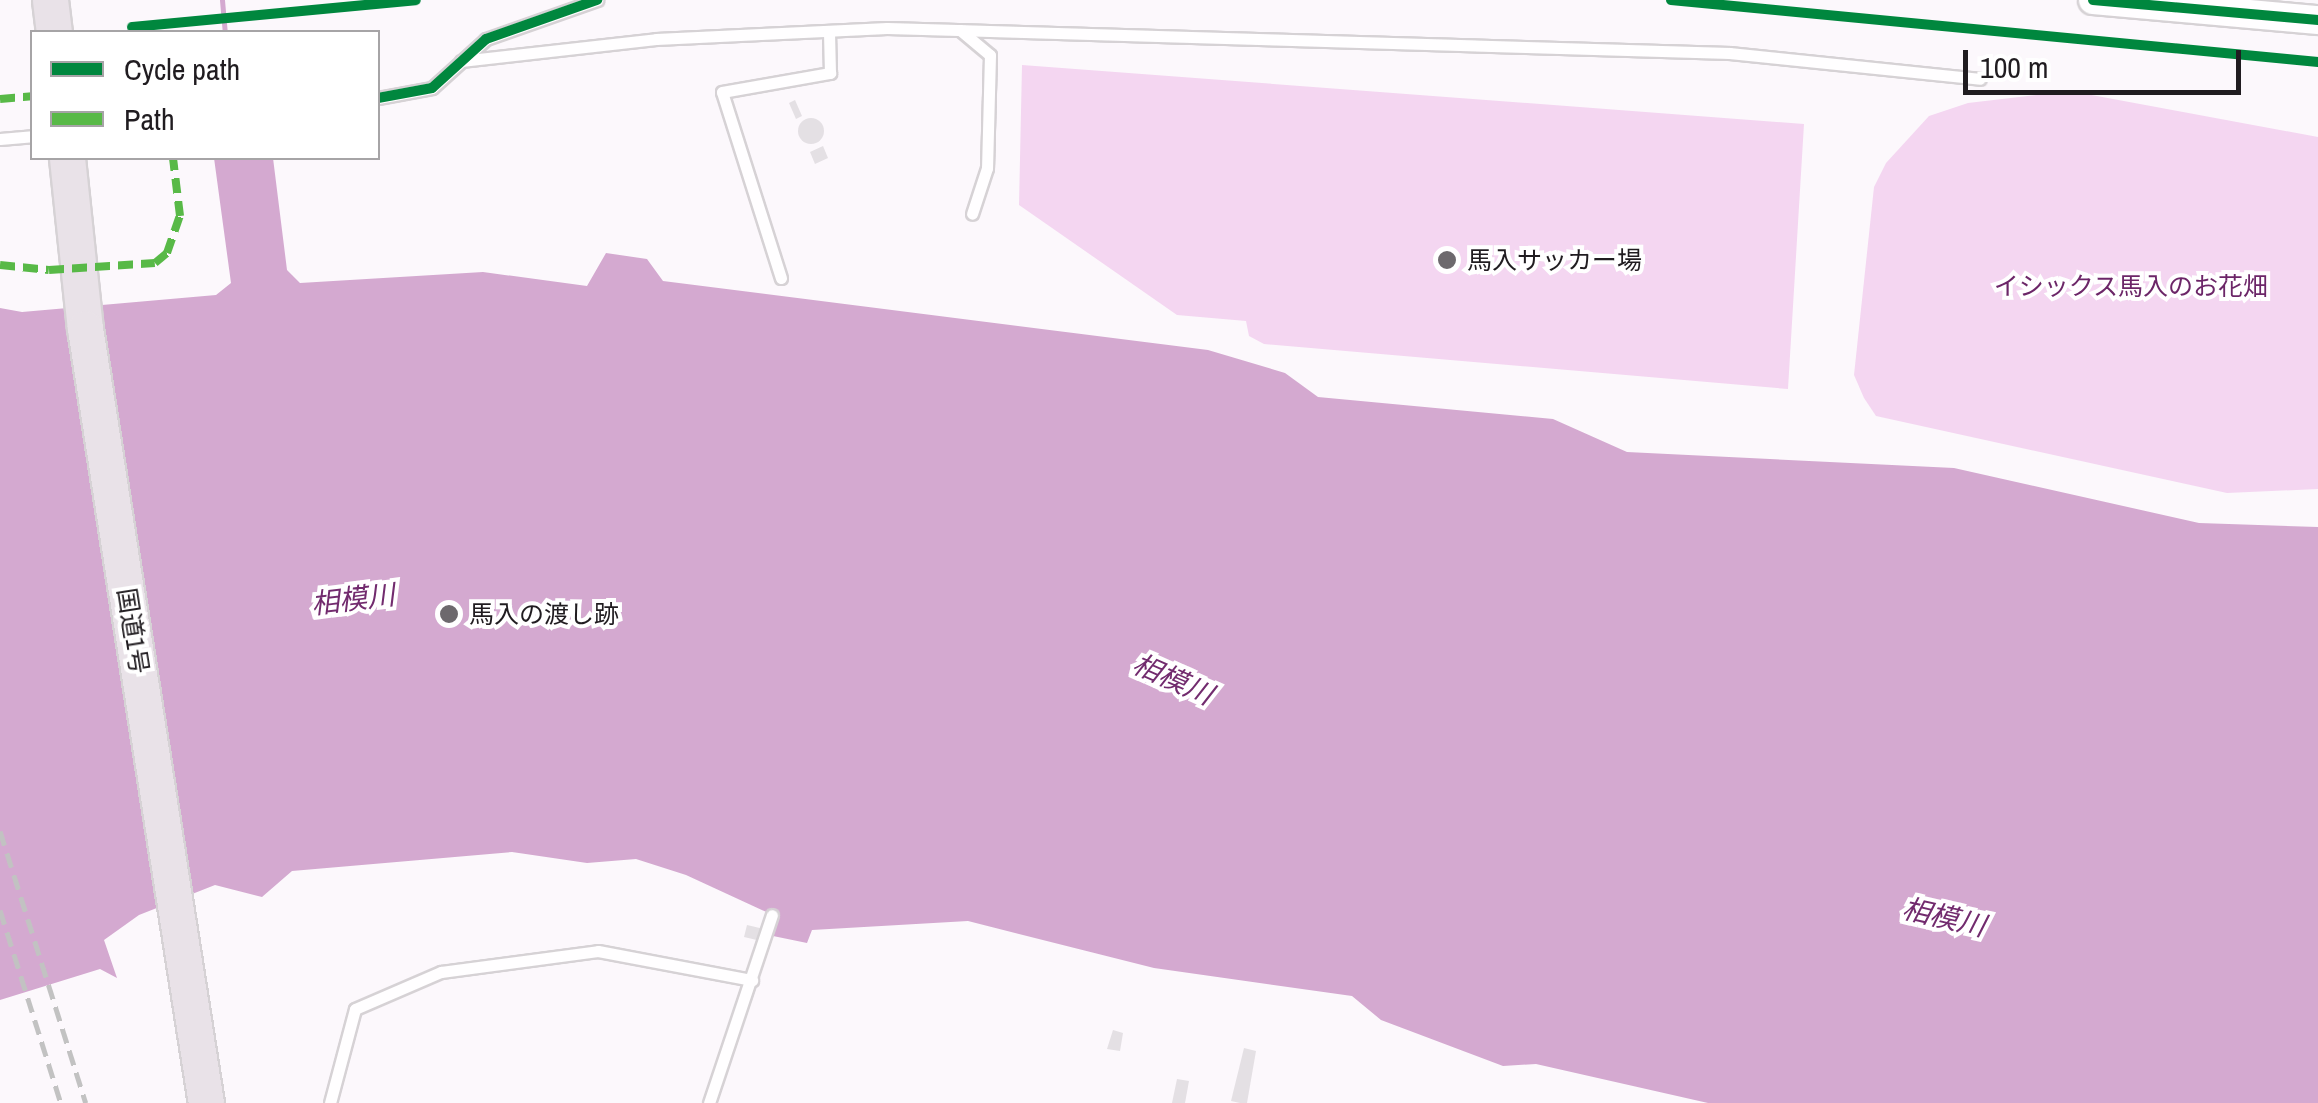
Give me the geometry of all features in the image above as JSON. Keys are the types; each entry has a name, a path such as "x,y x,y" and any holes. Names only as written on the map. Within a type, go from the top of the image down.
{"highway":[{"path":"50,0 54,30"},
{"name":"国道1号","path":"68,160 85,328 206,1103"}],"street":[{"path":"2092,0 2318,20"}],"lane":[{"path":"380,98 432,88 503,31 597,0"},
{"path":"461,61 656,39 960,30 1730,53 1980,79"},
{"path":"960,30 990,55 987,168 972,214"},
{"path":"781,278 722,92 830,73 829,31"},
{"path":"0,139 30,136"},
{"path":"709,1103 772,915"},
{"path":"330,1103 356,1009 442,972 598,951 752,980"}],"green space":[{"name":"馬入サッカー場","path":"1022,65 1804,124 1788,389 1264,344 1249,336 1246,321 1177,315 1019,205"},
{"name":"イシックス馬入のお花畑","path":"2070,91 2318,137 2318,489 2227,493 1876,416 1864,398 1854,375 1874,187 1886,163 1929,116 1968,103"}],"water":[{"name":"相模川","path":"214,160 273,160 287,270 300,283 483,272 587,286 606,253 647,259 663,281 1208,350 1285,373 1318,397 1553,419 1627,452 1954,468 2199,523 2318,527 2318,1103 1708,1103 1536,1064 1503,1066 1381,1020 1352,996 1154,968 968,921 812,930 807,943 773,936 775,916 686,875 636,859 587,863 512,852 292,871 262,897 215,885 139,915 104,940 117,978 100,969 0,1000 0,308 22,312 216,295 231,283"}],"building":[{"path":"795,100 802,116 796,119 789,103"},
{"path":"811,118 820,122 824,131 820,140 811,144 802,140 798,131 802,122"},
{"path":"823,146 828,158 815,164 810,152"},
{"path":"747,925 764,929 761,941 744,937"},
{"path":"1113,1030 1123,1033 1120,1051 1107,1049"},
{"path":"1244,1048 1256,1051 1247,1103 1240,1103 1231,1101"},
{"path":"1177,1079 1189,1081 1185,1103 1172,1103"}],"waterway":[{"path":"222,0 225,30"}],"railway":[{"path":"0,831 86,1103"},
{"path":"0,910 61,1103"}],"marked path":[{"path":"0,99 30,96"},
{"path":"0,265 49,270 155,263 167,253 180,216 173,160"}],"cycle path":[{"path":"132,27 416,0"},
{"path":"380,98 432,88 486,39 597,0"},
{"path":"1671,0 2318,62"},
{"path":"2093,0 2318,20"}],"place":[{"name":"馬入サッカー場","path":"1447,260"},
{"name":"馬入の渡し跡","path":"449,614"}]}
